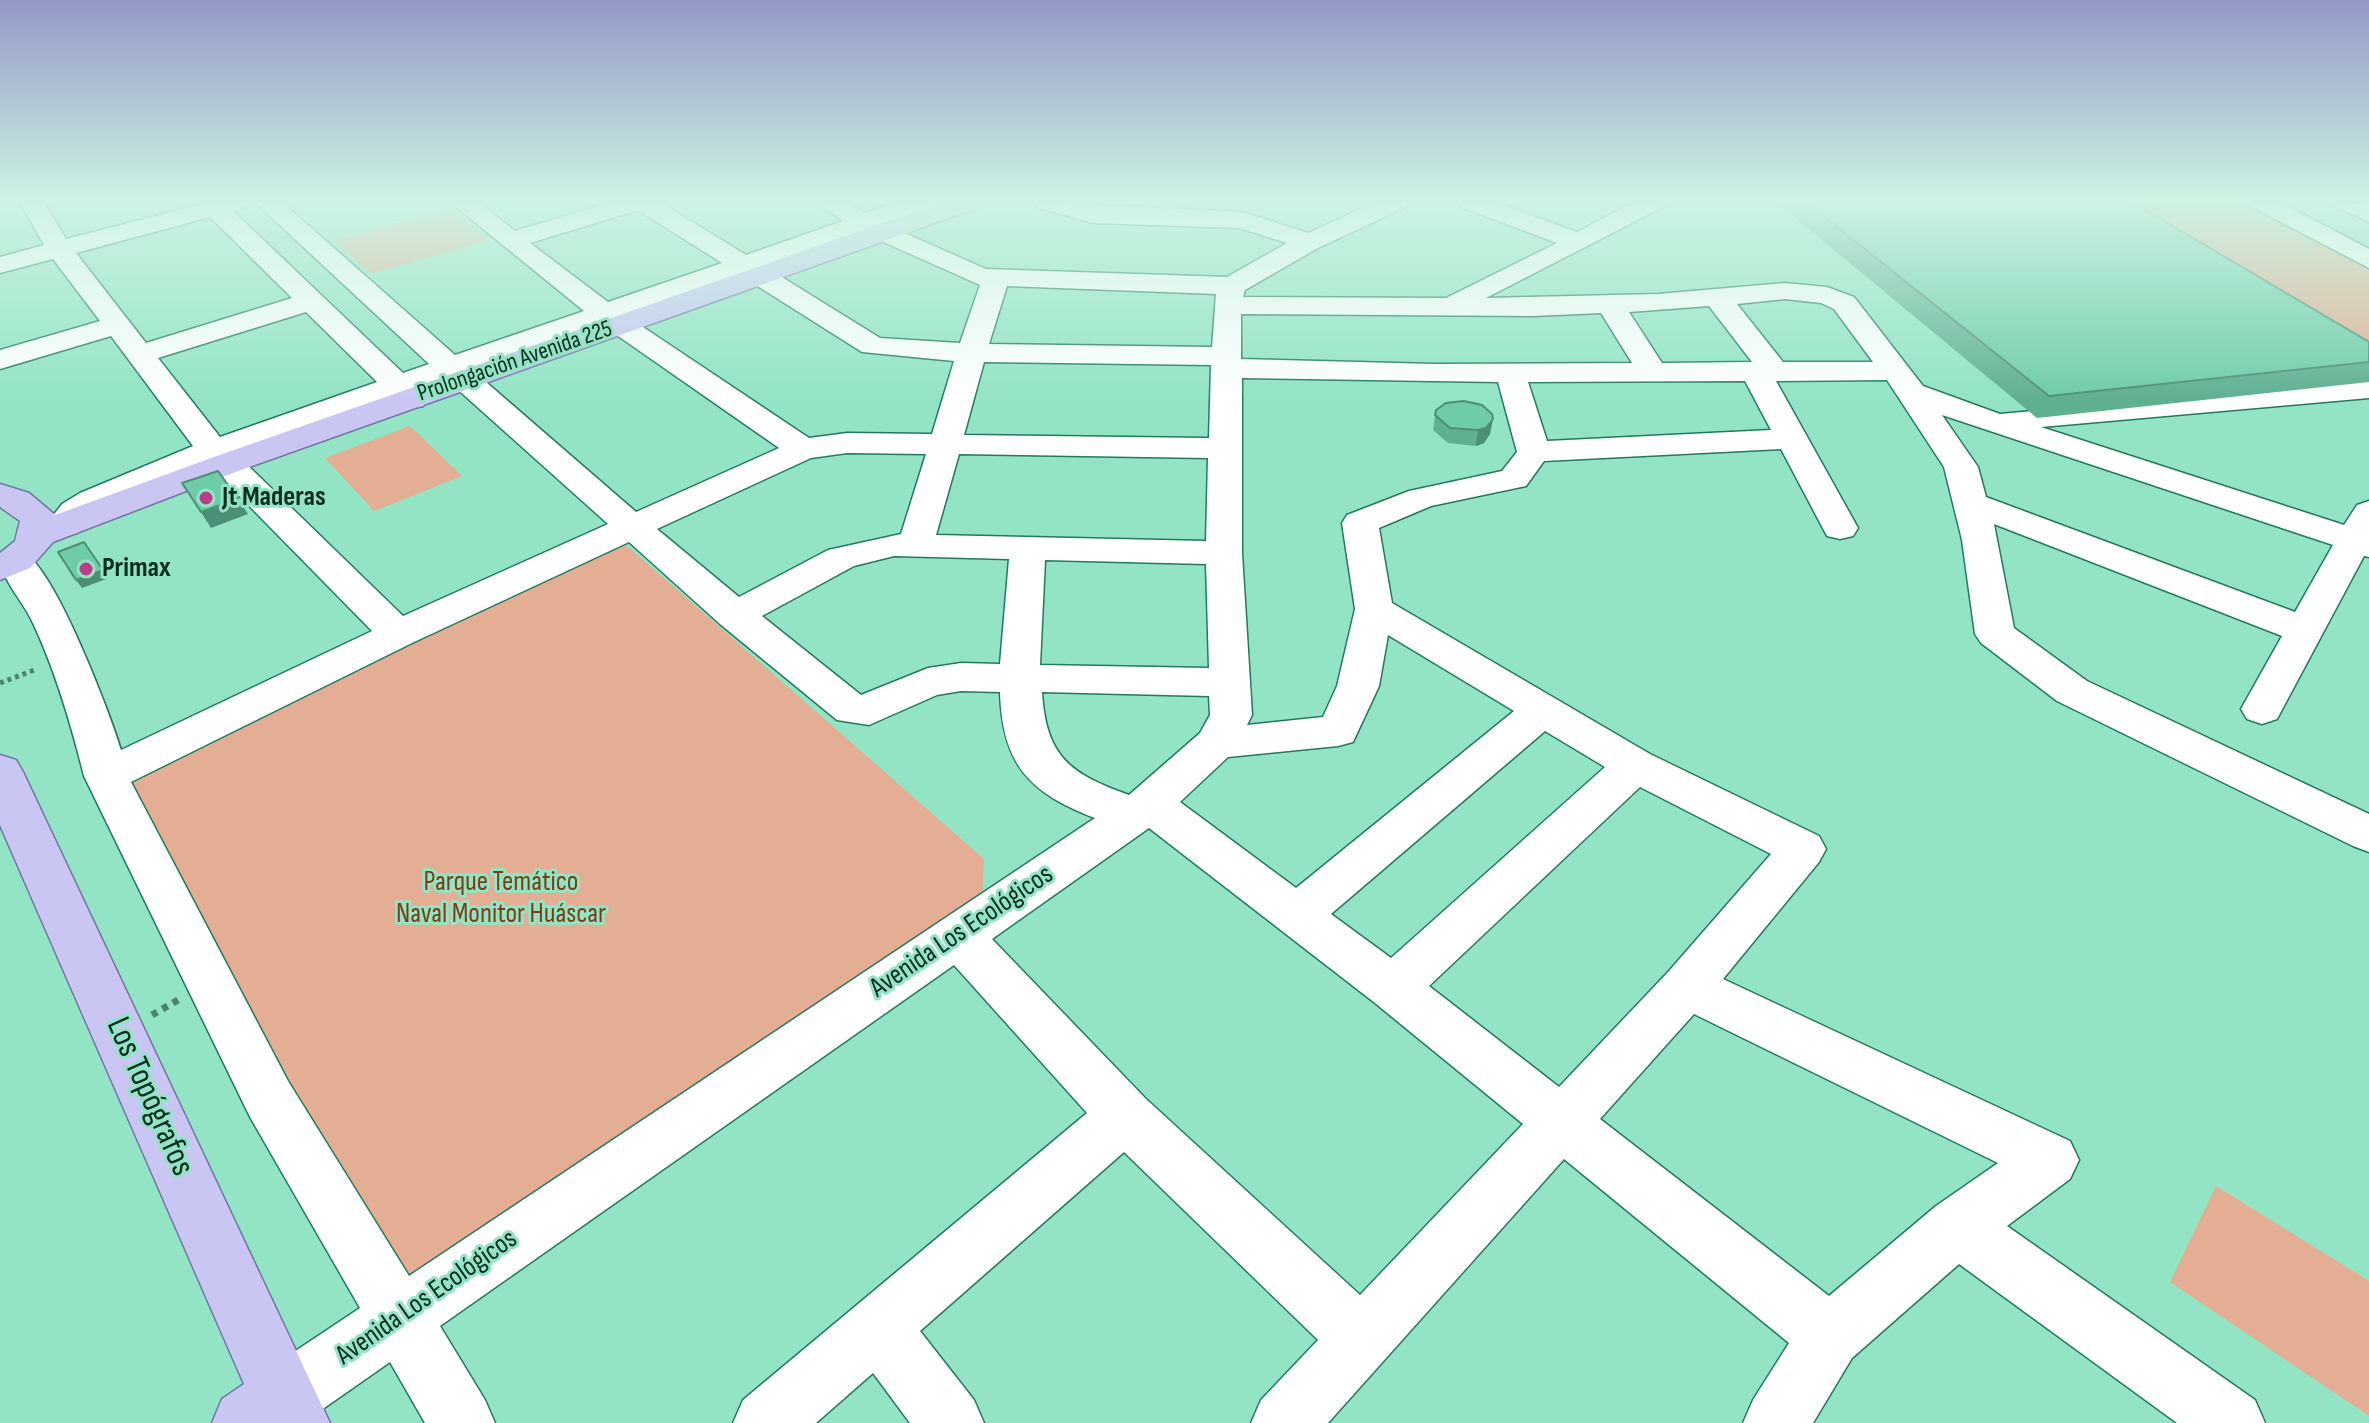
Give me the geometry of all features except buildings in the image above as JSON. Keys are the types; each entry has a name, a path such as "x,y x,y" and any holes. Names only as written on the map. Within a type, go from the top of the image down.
{"main road":[{"name":"Prolongación Avenida 225","path":"29,547 220,457 613,319"},
{"path":"0,495 31,510 39,518 29,547"},
{"name":"Los Topógrafos","path":"4,791 119,1033 275,1414"}],"street":[{"path":"74,268 220,457 398,634"},
{"path":"280,268 405,392"},
{"path":"340,268 456,374 734,615 852,710 860,712 928,682 961,677 1230,682"},
{"path":"548,268 613,319 803,449"},
{"path":"749,268 873,346 970,353 1226,362 1522,346 1653,372 1764,371 1904,382 1990,422 2258,506 2363,532 2262,709"},
{"name":"Prolongación Avenida 225","path":"613,319 756,268"},
{"path":"957,268 996,279 1042,268"},
{"path":"1120,268 1230,296 1443,307 1522,346"},
{"path":"1230,296 1270,268"},
{"path":"1443,307 1527,268"},
{"path":"915,546 947,444 970,353 996,279"},
{"path":"1522,346 1610,304 1785,291 1827,295 1844,303 1854,311 1961,467 1980,540 1995,634 2072,691 2369,834"},
{"name":"Avenida Los Ecológicos","path":"275,1414 400,1317 1142,810 1216,743 1231,715 1224,553 1226,362 1230,296"},
{"path":"1717,297 1764,371 1791,439 1840,528"},
{"path":"141,354 310,301"},
{"path":"1610,304 1653,372"},
{"path":"0,360 118,325"},
{"path":"1216,743 1338,731 1358,686 1374,609 1360,523 1421,498 1514,479 1534,452 1522,346"},
{"path":"1990,422 2369,389"},
{"path":"2315,394 2369,410"},
{"path":"1534,452 1791,439"},
{"path":"106,776 398,634 803,449 847,443 1225,448"},
{"path":"1970,503 2305,630"},
{"path":"734,615 841,558 894,545 1224,553"},
{"path":"29,547 35,592 52,622 96,739 106,776 269,1099 462,1423"},
{"path":"1028,548 1019,677 1032,752 1047,774 1065,788 1142,810 1295,916 1393,988 1830,1336"},
{"path":"1284,1423 1687,986 1803,849 1635,765 1374,609"},
{"path":"1295,916 1543,710"},
{"path":"1393,988 1635,765"},
{"path":"957,935 1125,1116 1361,1338"},
{"path":"1687,986 2050,1160 1957,1227 1830,1336 1776,1423"},
{"path":"766,1423 1125,1116"},
{"path":"1957,1227 2232,1423"},
{"path":"878,1328 951,1423"}],"path":[{"path":"0,683 63,658"},
{"path":"119,1033 210,982"}],"green space":[{"path":"365,268 391,268 371,274"},
{"path":"2199,268 2369,268 2369,372"},
{"path":"410,426 462,476 374,511 325,458"},
{"name":"Parque Temático Naval Monitor Huáscar","path":"617,537 984,859 982,899 439,1279 388,1276 136,805 129,774"},
{"path":"2216,1186 2369,1281 2369,1416 2170,1282"}],"place":[{"name":"Jt Maderas","path":"206,498"},
{"name":"Primax","path":"86,569"}]}
